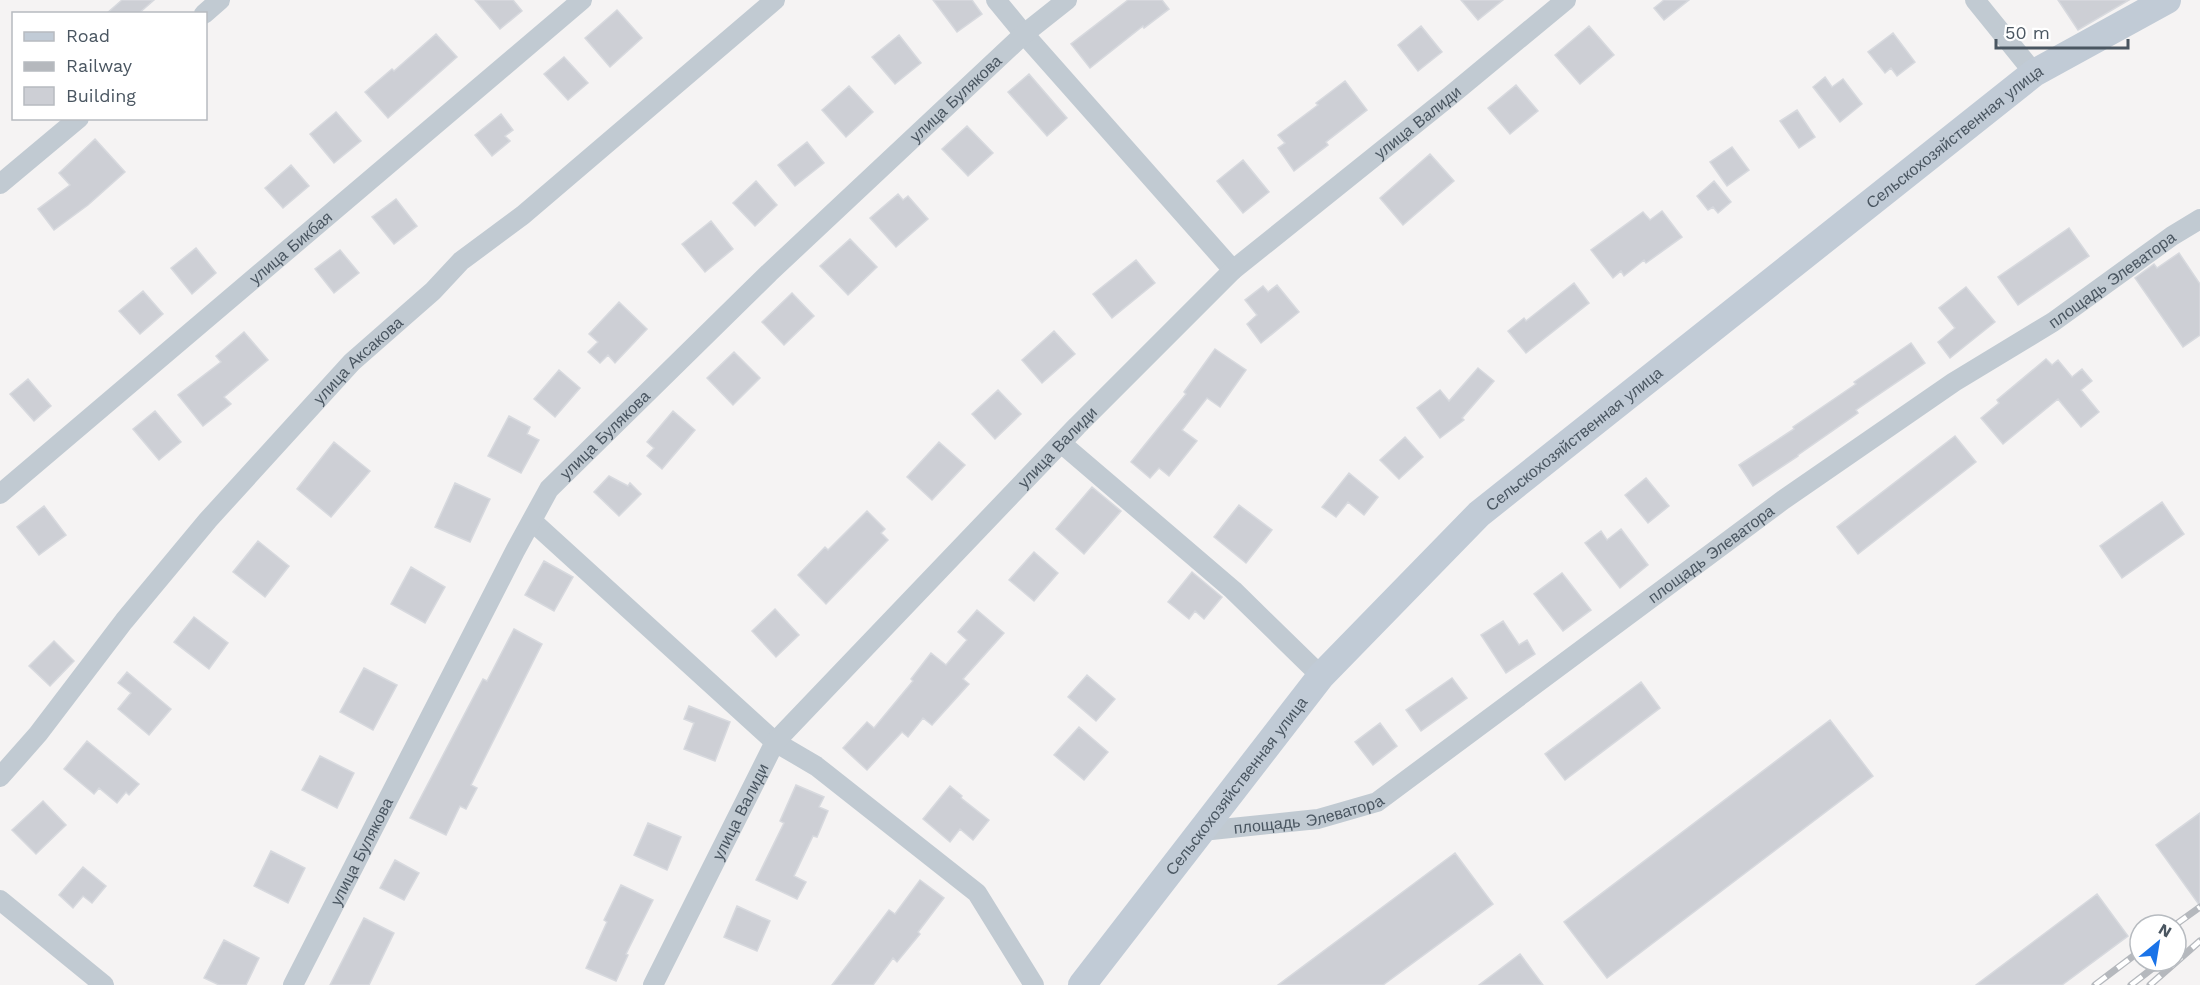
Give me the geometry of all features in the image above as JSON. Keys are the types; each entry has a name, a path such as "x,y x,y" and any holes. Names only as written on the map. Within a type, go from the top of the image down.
{"main road":[{"name":"Сельскохозяйственная улица","path":"1082,985 1321,676 1479,514 2034,73 2167,0"}],"street":[{"path":"206,12 220,0"},
{"name":"улица Бикбая","path":"0,494 582,0"},
{"name":"улица Аксакова","path":"0,777 38,734 124,621 208,520 352,362 433,291 461,261 523,215 774,0"},
{"path":"996,0 1233,270"},
{"name":"улица Булякова","path":"293,985 549,489 769,273 1024,34 1067,0"},
{"name":"улица Валиди","path":"653,985 775,742 1061,443 1233,270 1566,0"},
{"path":"1975,0 2034,73"},
{"path":"0,184 77,120"},
{"name":"площадь Элеватора","path":"1202,831 1318,819 1377,802 1783,500 1954,382 2053,322 2172,236 2200,219"},
{"path":"1061,443 1233,590 1321,676"},
{"path":"532,521 775,742 816,766 977,893 1034,985"},
{"path":"0,900 104,985"}],"building":[{"path":"122,0 154,0 140,12 108,12"},
{"path":"475,0 513,0 522,11 500,29"},
{"path":"933,0 972,0 982,14 957,32"},
{"path":"1128,0 1162,0 1169,9 1144,28 1143,26 1090,68 1071,44"},
{"path":"1461,0 1503,0 1478,20"},
{"path":"1664,0 1689,0 1664,20 1654,8"},
{"path":"2058,0 2129,0 2078,30"},
{"path":"617,10 642,38 610,67 585,38"},
{"path":"1421,26 1442,52 1418,71 1398,45"},
{"path":"1589,26 1614,55 1580,84 1555,55"},
{"path":"1893,33 1915,62 1897,76 1891,68 1885,73 1868,52"},
{"path":"436,34 457,57 388,118 365,92 392,69 394,71"},
{"path":"899,35 921,63 895,84 872,57"},
{"path":"564,57 588,83 568,100 544,74"},
{"path":"1029,74 1067,118 1047,136 1008,92"},
{"path":"1825,77 1832,87 1843,79 1862,104 1840,122 1813,87"},
{"path":"1345,81 1367,110 1326,142 1328,145 1294,171 1278,148 1285,143 1278,135"},
{"path":"1516,85 1538,111 1510,134 1488,108"},
{"path":"849,86 873,112 846,137 822,110"},
{"path":"1797,110 1815,137 1799,148 1780,121"},
{"path":"336,112 361,141 334,163 310,134"},
{"path":"501,114 513,130 505,136 510,141 492,156 475,135"},
{"path":"967,126 993,153 968,176 942,149"},
{"path":"95,139 125,172 88,205 54,230 38,209 70,185 59,173"},
{"path":"807,142 824,163 795,186 778,165"},
{"path":"1732,147 1749,170 1727,186 1710,162"},
{"path":"1430,154 1454,181 1403,225 1380,198"},
{"path":"1243,160 1269,192 1243,213 1217,181"},
{"path":"291,165 309,186 283,208 265,188"},
{"path":"756,181 777,205 755,226 733,203"},
{"path":"1714,181 1731,202 1718,213 1713,207 1708,210 1697,196"},
{"path":"898,194 903,200 908,196 928,219 896,247 870,218"},
{"path":"396,199 417,226 394,244 372,217"},
{"path":"1662,211 1682,237 1646,263 1644,260 1624,276 1621,271 1613,278 1591,250 1643,212 1650,220"},
{"path":"711,221 733,249 705,272 682,244"},
{"path":"2069,228 2089,256 2018,305 1998,277"},
{"path":"850,239 877,267 848,295 820,266"},
{"path":"196,248 216,273 192,294 171,268"},
{"path":"340,250 359,273 334,293 315,269"},
{"path":"2179,253 2200,284 2200,335 2183,347 2135,278 2154,264 2157,268"},
{"path":"1136,260 1155,283 1112,318 1093,294"},
{"path":"1574,283 1589,303 1526,353 1508,331 1524,318 1526,321"},
{"path":"1277,285 1299,312 1261,343 1247,324 1257,315 1245,300 1263,286 1268,292"},
{"path":"1966,287 1995,322 1950,358 1938,342 1955,328 1939,308"},
{"path":"143,291 163,314 140,334 119,311"},
{"path":"792,293 814,316 784,345 762,322"},
{"path":"619,302 647,329 615,363 608,355 600,363 588,352 598,342 589,334"},
{"path":"1054,331 1075,354 1042,383 1022,360"},
{"path":"244,332 268,360 224,397 231,404 203,426 178,395 221,362 216,356"},
{"path":"1911,343 1925,363 1856,410 1858,413 1753,486 1739,465 1794,429 1793,427 1856,384 1854,382"},
{"path":"1215,349 1246,370 1220,407 1207,398 1182,430 1197,441 1169,476 1159,468 1150,478 1131,462 1186,394 1184,392"},
{"path":"734,352 760,378 733,405 707,378"},
{"path":"2046,359 2052,365 2058,360 2072,377 2082,369 2092,381 2081,390 2099,412 2081,427 2058,399 2003,444 1981,418 1999,403 1997,400"},
{"path":"1478,368 1494,381 1462,418 1464,420 1440,438 1417,408 1440,390 1449,401"},
{"path":"559,370 580,388 555,417 534,399"},
{"path":"28,379 51,406 34,421 10,394"},
{"path":"998,390 1021,414 995,439 972,414"},
{"path":"155,411 181,442 159,460 133,429"},
{"path":"673,411 695,430 662,469 647,456 654,448 647,442"},
{"path":"509,416 530,427 527,434 539,440 521,473 488,456"},
{"path":"1955,436 1976,462 1858,554 1837,527"},
{"path":"1405,437 1423,457 1399,479 1380,460"},
{"path":"334,442 370,471 331,517 297,489"},
{"path":"939,442 965,465 932,500 907,477"},
{"path":"1349,473 1378,497 1364,515 1348,502 1336,517 1322,507"},
{"path":"609,476 628,486 630,483 641,494 619,516 594,492"},
{"path":"1646,478 1669,506 1648,523 1625,495"},
{"path":"455,483 490,499 470,542 435,527"},
{"path":"1092,487 1121,511 1084,554 1056,529"},
{"path":"2162,502 2184,534 2122,578 2100,546"},
{"path":"1239,505 1272,530 1246,563 1214,537"},
{"path":"44,506 66,535 39,555 17,527"},
{"path":"867,511 885,529 881,533 888,540 826,604 798,575 825,547 828,550"},
{"path":"1621,529 1648,565 1620,588 1585,543 1601,531 1607,540"},
{"path":"258,541 289,566 265,597 233,572"},
{"path":"1034,552 1058,573 1034,601 1009,580"},
{"path":"544,561 573,577 554,611 525,595"},
{"path":"411,567 445,587 425,623 391,604"},
{"path":"1192,572 1222,597 1204,619 1195,611 1189,619 1168,602"},
{"path":"1562,573 1591,610 1563,631 1534,594"},
{"path":"775,609 799,635 776,657 752,631"},
{"path":"977,610 1004,633 963,679 969,684 932,725 923,718 908,737 902,732 867,770 843,748 867,722 874,728 913,681 911,679 931,653 946,665 967,640 958,632"},
{"path":"194,617 228,643 209,669 174,642"},
{"path":"1503,621 1519,645 1527,640 1535,654 1506,673 1481,635"},
{"path":"514,629 542,644 471,785 477,788 466,809 460,806 446,835 410,818 483,679 487,681"},
{"path":"54,641 74,661 50,686 29,666"},
{"path":"364,668 397,685 373,730 340,712"},
{"path":"127,672 171,709 149,735 118,709 131,693 118,683"},
{"path":"1087,675 1115,699 1096,721 1068,697"},
{"path":"1452,678 1467,698 1421,731 1406,710"},
{"path":"1641,682 1660,708 1565,780 1545,754"},
{"path":"689,706 730,722 715,761 684,749 694,723 684,719"},
{"path":"1830,720 1873,776 1607,978 1564,922"},
{"path":"1380,723 1397,746 1373,765 1355,742"},
{"path":"1079,727 1108,752 1084,780 1054,755"},
{"path":"87,741 139,784 129,795 126,792 117,803 99,788 94,794 64,769"},
{"path":"320,756 354,773 337,808 302,790"},
{"path":"796,785 824,797 819,807 828,811 817,837 813,836 794,876 806,882 797,899 756,880 784,823 780,821"},
{"path":"950,786 962,796 961,798 989,820 973,840 960,829 950,842 923,819"},
{"path":"43,801 66,825 36,854 12,830"},
{"path":"2200,813 2200,906 2156,845"},
{"path":"648,823 681,837 667,870 634,855"},
{"path":"271,851 305,868 288,903 254,886"},
{"path":"1455,853 1493,904 1383,985 1278,985"},
{"path":"395,860 419,873 404,900 380,888"},
{"path":"83,867 106,886 92,903 83,896 73,908 59,895"},
{"path":"920,880 944,898 918,932 920,934 897,962 893,958 873,985 832,985 889,910 895,914"},
{"path":"621,885 653,900 626,954 628,955 616,981 586,968 607,922 604,920"},
{"path":"2097,894 2128,936 2062,985 1976,985"},
{"path":"737,906 770,921 757,951 724,937"},
{"path":"364,918 394,933 369,985 330,985"},
{"path":"224,940 259,958 246,985 219,985 204,978"},
{"path":"1520,954 1543,985 1479,985"}],"railway":[{"path":"2188,916 2200,907"},
{"path":"2150,985 2200,941"},
{"path":"2095,985 2128,960"},
{"path":"2131,985 2146,973"}]}
